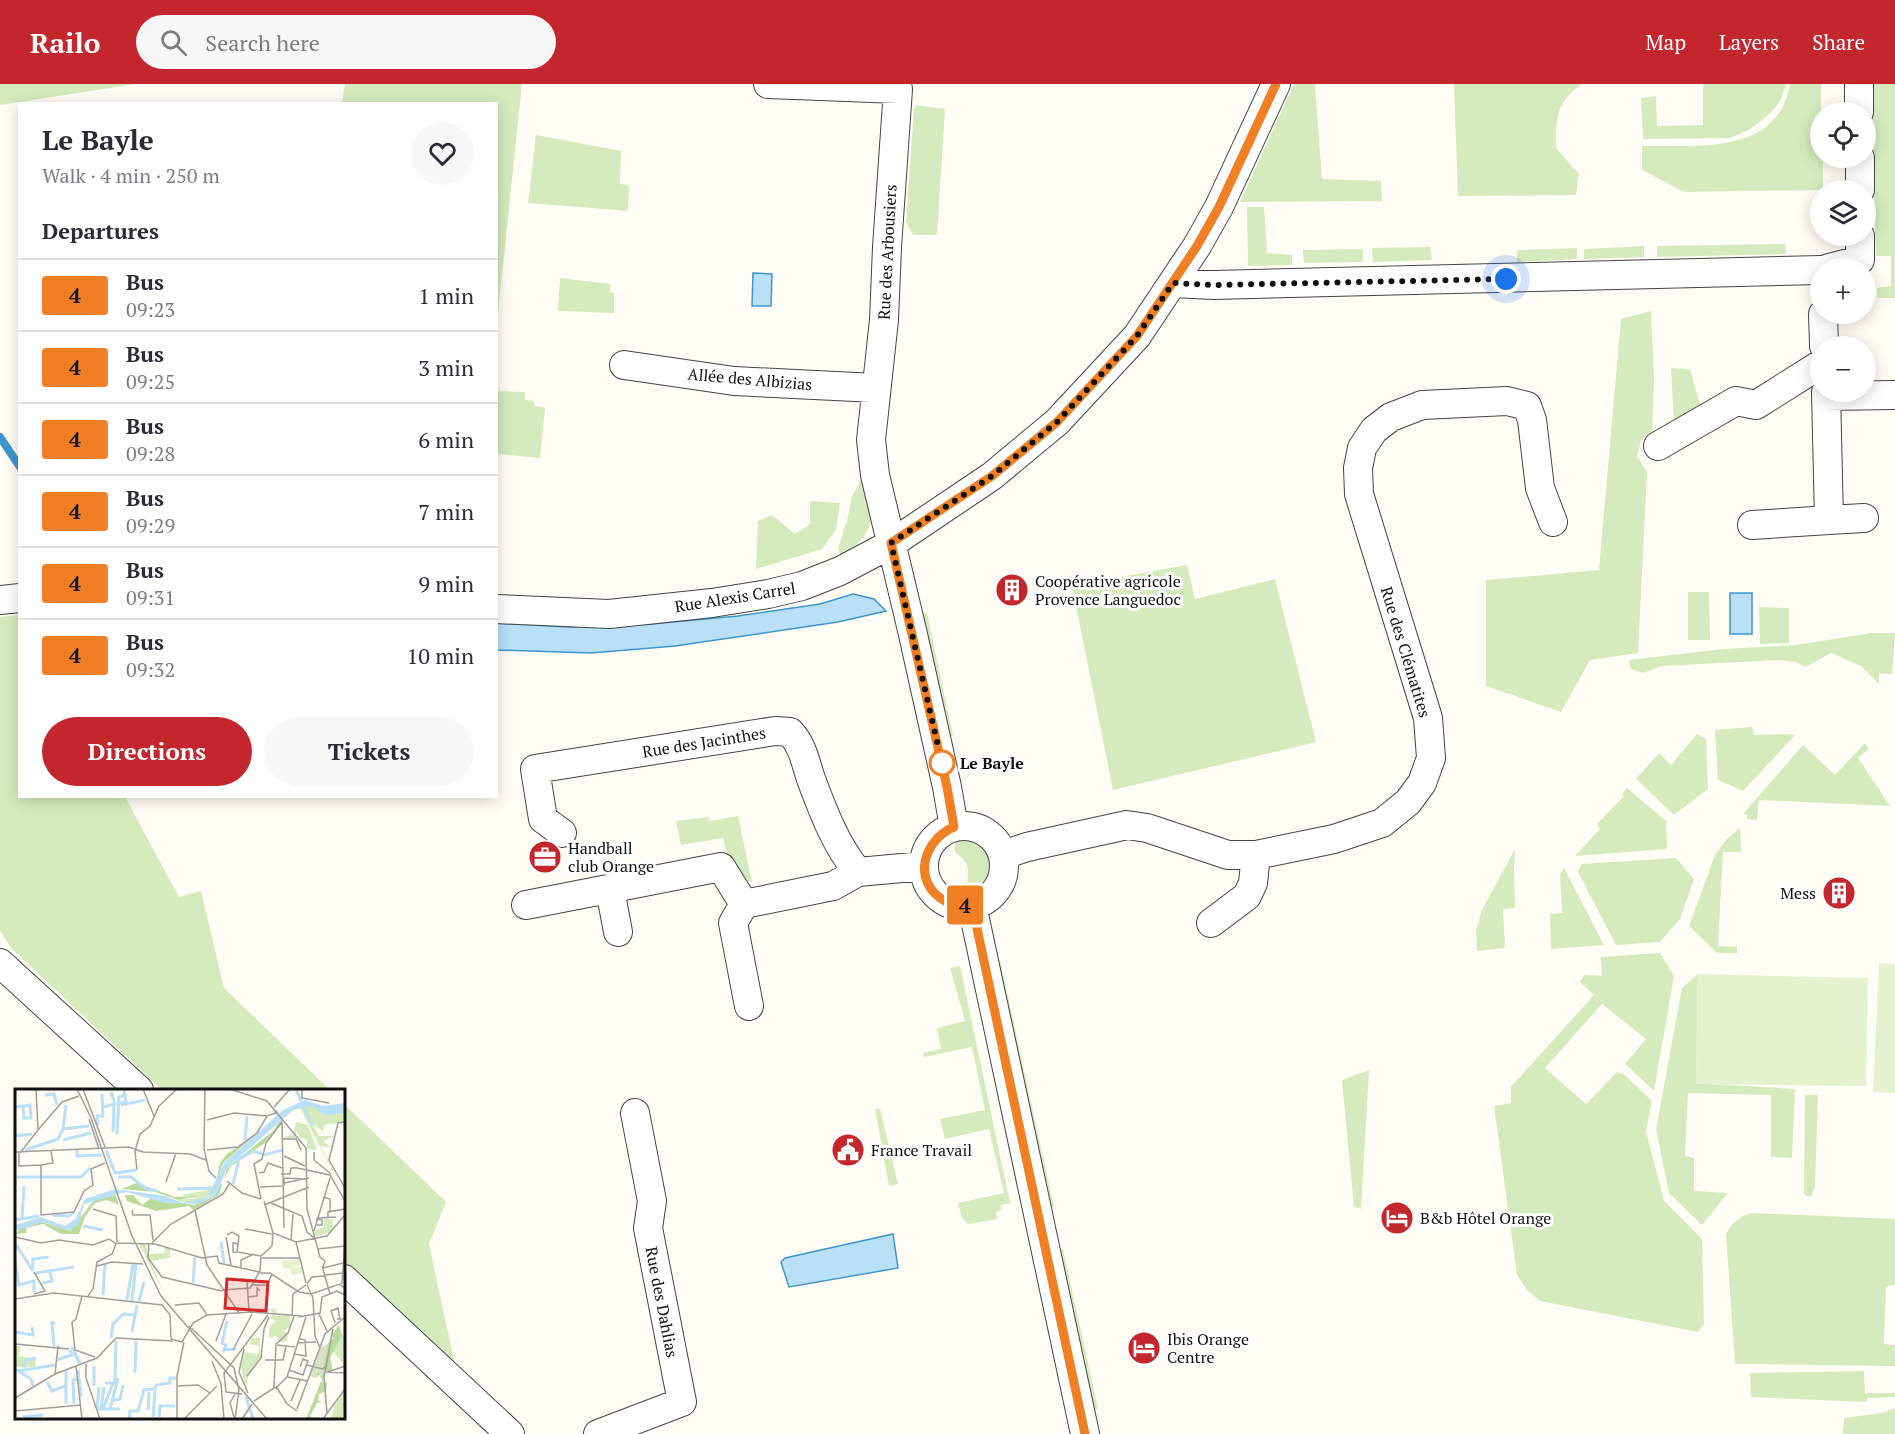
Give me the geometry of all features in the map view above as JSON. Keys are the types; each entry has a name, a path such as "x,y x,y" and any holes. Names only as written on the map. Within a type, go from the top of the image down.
{"street":[{"name":"Rue des Arbousiers","path":"768,84 898,89 886,246 884,320 871,440 891,543 947,787 954,827"},
{"name":"Rue Alexis Carrel","path":"498,609 609,614 712,603 802,586 840,571 891,543 992,476 1057,422 1137,336 1197,246 1224,198 1276,84"},
{"path":"1859,84 1860,102"},
{"path":"1173,283 1214,285 1810,270"},
{"name":"Allée des Albizias","path":"624,365 734,381 876,388"},
{"path":"1658,446 1736,401 1756,405 1810,371"},
{"path":"1876,395 1895,395"},
{"name":"Rue des Clématites","path":"1003,855 1027,847 1127,825 1148,828 1228,855 1256,855 1334,839 1383,823 1408,802 1422,783 1431,758 1428,718 1359,494 1358,468 1362,448 1374,430 1391,417 1422,405 1507,402 1527,406 1532,420 1540,488 1553,522"},
{"path":"1826,402 1828,520"},
{"path":"1752,525 1864,518"},
{"path":"0,600 18,598"},
{"name":"Rue des Jacinthes","path":"562,833 543,819 535,769 775,730 790,732 799,742 812,780 844,855 858,872"},
{"path":"954,827 979,828 998,844 1003,855 1004,872 998,887 987,898 972,905 958,905 945,901 934,892 927,880 924,866 929,846 944,831 954,827"},
{"path":"1211,922 1247,896 1253,883 1256,855"},
{"path":"749,1006 733,922 744,904 833,886 858,872 924,866"},
{"path":"526,905 721,867 744,904"},
{"path":"610,889 618,932"},
{"path":"972,905 1085,1434"},
{"path":"0,963 138,1089"},
{"name":"Rue des Dahlias","path":"598,1434 682,1402 648,1228 652,1201 635,1113"},
{"path":"345,1280 510,1434"}],"green space":[{"path":"0,84 136,84 18,102 0,105"},
{"path":"345,84 522,84 498,313 498,102 342,102"},
{"path":"1294,84 1315,84 1322,179 1381,181 1382,201 1240,202"},
{"path":"1454,84 1582,84 1562,104 1556,128 1556,148 1579,174 1576,195 1458,196"},
{"path":"1703,84 1786,84 1780,102 1766,117 1749,130 1730,138 1643,139 1641,98 1656,96 1657,126 1703,125"},
{"path":"1790,84 1821,84 1821,102 1810,102 1810,168 1823,168 1823,180 1810,180 1810,190 1684,192 1642,170 1642,146 1710,145 1732,142 1752,135 1770,124 1782,107"},
{"path":"1871,84 1895,84 1895,298 1878,298 1877,288 1891,286 1891,256 1876,256 1876,180 1874,180 1873,168 1876,168 1876,102 1872,102"},
{"path":"917,105 945,109 937,235 913,235 906,222 914,108"},
{"path":"536,135 621,151 620,184 629,185 628,211 528,203"},
{"path":"1247,207 1264,207 1267,253 1292,255 1292,265 1248,266"},
{"path":"1785,244 1786,254 1657,257 1657,246"},
{"path":"1644,246 1644,257 1584,259 1584,249"},
{"path":"1430,247 1432,260 1373,262 1372,248"},
{"path":"1577,248 1577,259 1517,262 1517,250"},
{"path":"1363,249 1363,262 1304,263 1303,250"},
{"path":"560,278 610,284 610,292 614,293 614,313 558,311"},
{"path":"1651,311 1654,378 1652,432 1641,440 1637,456 1647,472 1638,653 1590,660 1561,712 1486,686 1486,580 1599,570 1621,319"},
{"path":"1671,368 1690,369 1700,405 1674,422"},
{"path":"498,391 525,392 525,400 534,401 534,406 545,408 540,458 498,454"},
{"path":"862,478 870,506 871,522 866,534 851,549 840,555 838,548 852,496"},
{"path":"810,501 840,503 836,530 822,549 756,569 758,521 772,515 795,534 810,524"},
{"path":"1187,565 1195,599 1275,579 1316,742 1113,790 1072,586"},
{"path":"1688,592 1709,592 1710,640 1688,640"},
{"path":"1759,607 1789,608 1789,643 1760,644"},
{"path":"927,613 953,736 949,737 922,614"},
{"path":"18,615 18,798 126,798 179,897 201,891 224,988 329,1089 161,1089 11,948 0,931 0,617"},
{"path":"1872,633 1895,633 1892,674 1879,673 1879,684 1861,666 1831,653 1806,667 1796,662 1780,660 1662,666 1643,673 1631,669 1629,660 1723,649 1796,645"},
{"path":"1752,727 1754,735 1795,735 1743,791 1718,780 1715,730"},
{"path":"1697,734 1706,739 1708,789 1674,815 1636,779 1659,753 1671,765"},
{"path":"1865,743 1869,749 1858,758 1890,806 1759,800 1757,820 1747,819 1747,815 1743,814 1803,745 1835,775"},
{"path":"1627,788 1666,821 1667,849 1575,856 1600,829 1597,824 1624,796 1622,794"},
{"path":"738,816 752,882 741,880 728,857 723,838 681,845 676,821 709,817 710,821"},
{"path":"1740,828 1741,852 1723,852 1718,946 1737,947 1737,953 1717,953 1689,926 1715,855 1726,840"},
{"path":"964,838 978,842 990,858 989,876 977,886 966,891 967,865 955,852 955,840"},
{"path":"1515,849 1515,908 1503,909 1505,948 1477,951 1476,930 1482,910"},
{"path":"1676,858 1694,879 1680,919 1660,942 1616,945 1578,872 1581,864"},
{"path":"1564,868 1604,945 1551,949 1550,914 1562,913 1560,874"},
{"path":"1660,953 1674,976 1654,1091 1625,1064 1646,1039 1602,1004 1545,1068 1586,1104 1617,1072 1625,1075 1652,1101 1646,1131 1664,1201 1702,1239 1704,1324 1698,1332 1540,1301 1527,1290 1517,1275 1494,1106 1511,1103 1511,1087 1594,995 1580,982 1584,975 1602,976 1601,957"},
{"path":"1000,960 1054,1207 1048,1208 994,961"},
{"path":"1879,963 1895,964 1895,1093 1873,1092"},
{"path":"960,966 1010,1203 1001,1205 1001,1210 996,1212 997,1219 969,1224 962,1218 958,1203 1004,1193 989,1129 945,1139 940,1119 985,1110 972,1047 924,1057 923,1053 941,1049 937,1028 965,1021 950,968"},
{"path":"1698,974 1696,1083 1795,1089 1792,1158 1771,1157 1771,1095 1688,1093 1685,1156 1694,1158 1694,1191 1728,1193 1702,1225 1669,1193 1656,1129 1682,988"},
{"path":"1698,974 1868,978 1866,1086 1696,1084"},
{"path":"1369,1070 1361,1209 1354,1207 1342,1080"},
{"path":"1805,1095 1818,1095 1815,1187 1811,1197 1804,1193"},
{"path":"345,1105 446,1202 429,1244 455,1365 345,1262"},
{"path":"875,1109 880,1109 898,1184 889,1186"},
{"path":"1753,1213 1895,1219 1895,1285 1886,1286 1884,1344 1895,1345 1895,1366 1735,1364 1726,1234 1737,1220"},
{"path":"1063,1249 1098,1409 1092,1410 1057,1251"},
{"path":"1864,1371 1865,1393 1895,1393 1895,1397 1868,1398 1866,1402 1751,1397 1750,1373"},
{"path":"1895,1408 1895,1434 1843,1434 1844,1418 1882,1413"}],"water":[{"path":"753,273 772,274 771,306 752,306"},
{"path":"1730,593 1752,593 1752,634 1730,634"},
{"path":"853,594 874,599 886,611 838,622 675,646 591,653 498,650 498,623 570,627 651,624 738,616 820,604"},
{"path":"893,1234 898,1268 789,1287 781,1262 785,1258"}],"waterway":[{"path":"0,437 18,464"}],"bus line":[{"name":"4","path":"1085,1434 972,905 958,905 945,901 934,892 927,880 924,866 929,846 944,831 954,827 947,787 891,543 992,476 1057,422 1137,336 1197,246 1219,207 1276,84"}],"place":[{"name":"Coopérative agricole Provence Languedoc","path":"1012,590"},
{"name":"Le Bayle","path":"942,763"},
{"name":"Handball club Orange","path":"545,857"},
{"name":"Mess","path":"1839,893"},
{"name":"France Travail","path":"848,1150"},
{"name":"B&b Hôtel Orange","path":"1397,1218"},
{"name":"Ibis Orange Centre","path":"1144,1348"}],"route":[{"path":"942,763 891,543 992,476 1057,422 1137,336 1173,283 1214,285 1506,279"}]}
